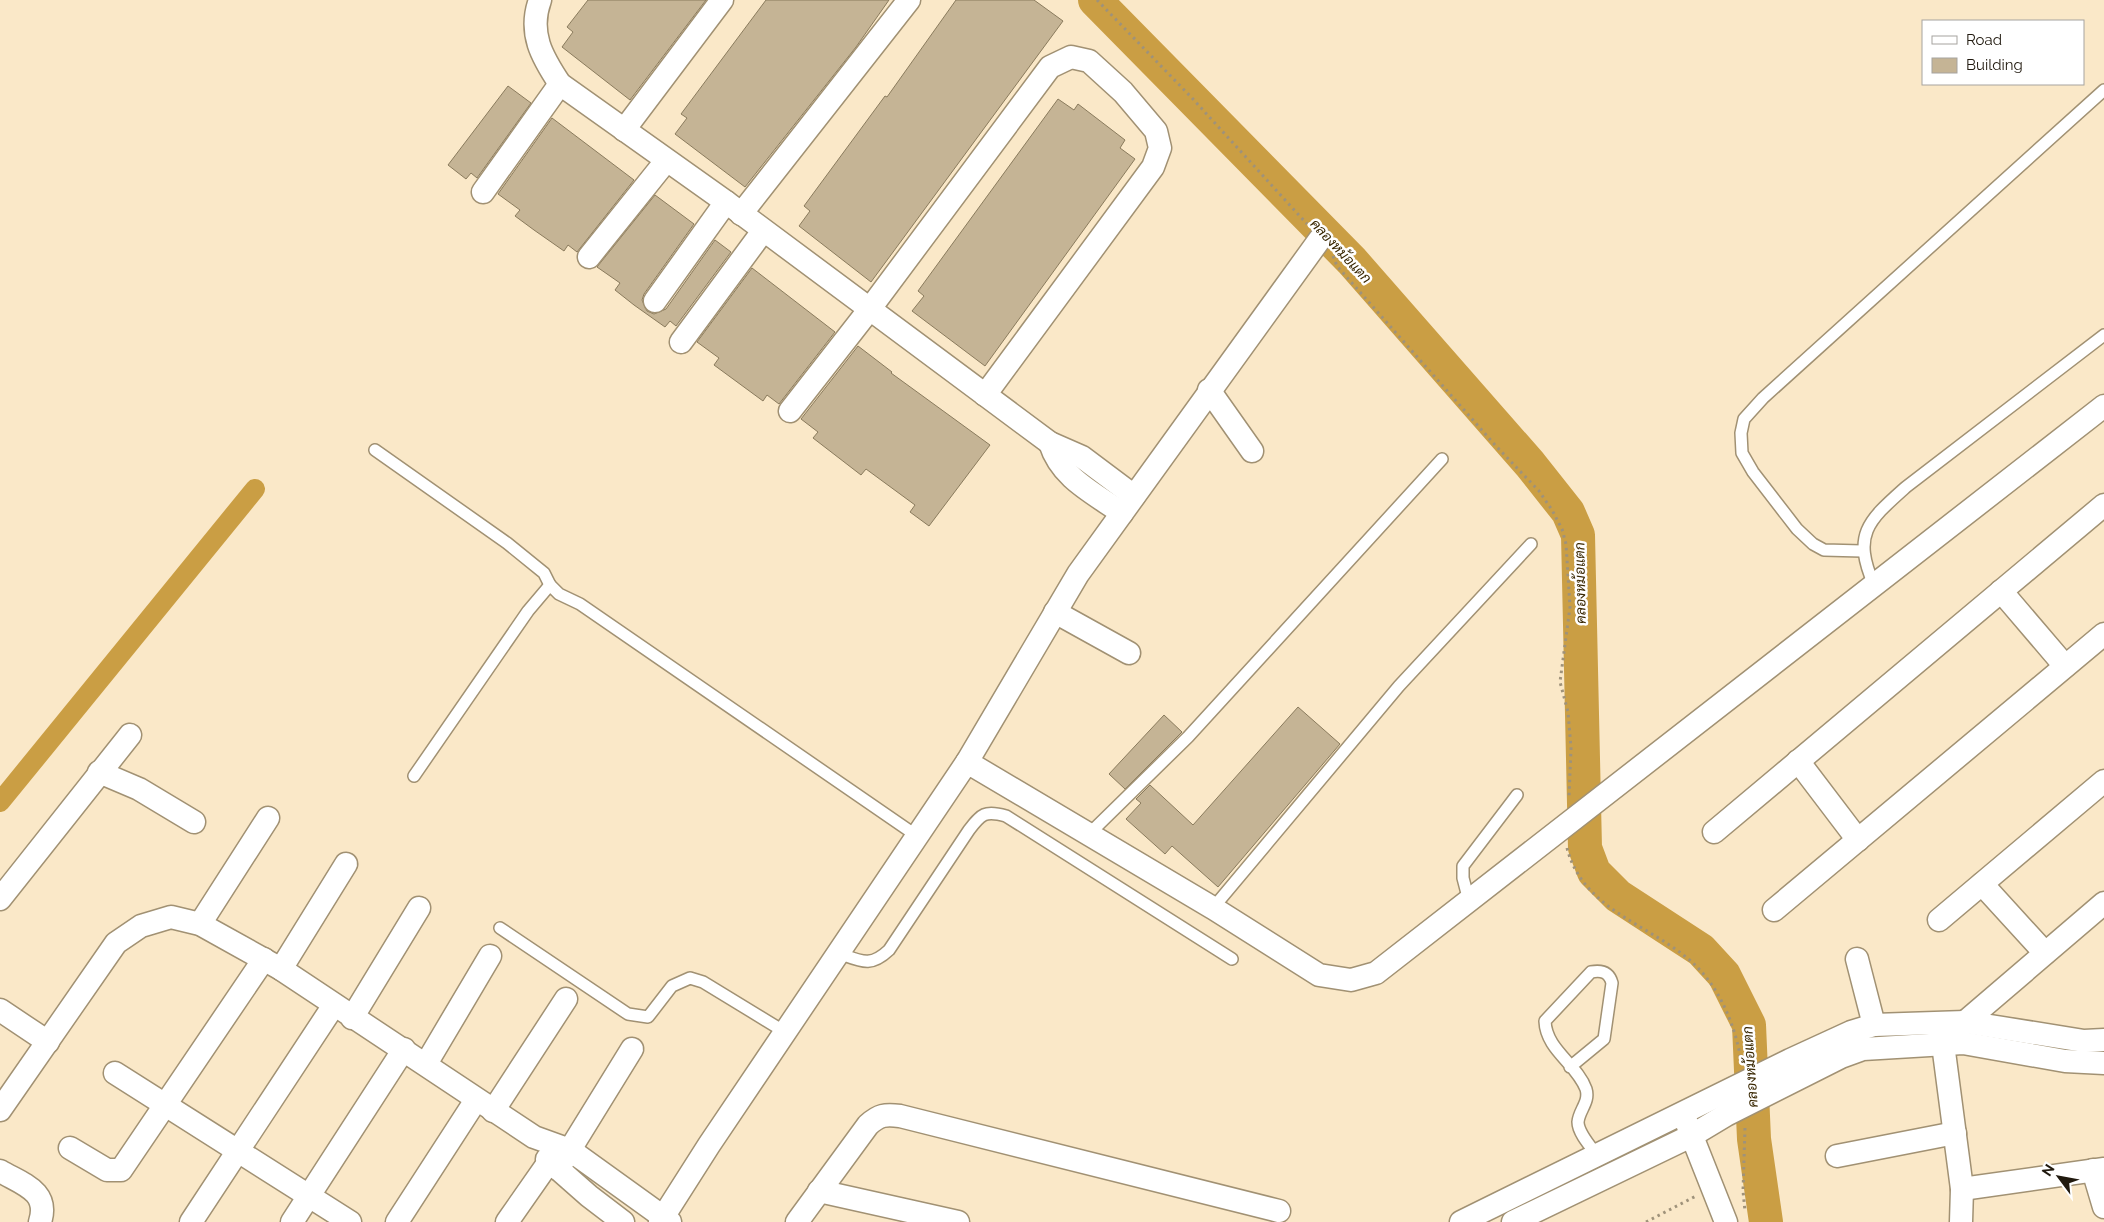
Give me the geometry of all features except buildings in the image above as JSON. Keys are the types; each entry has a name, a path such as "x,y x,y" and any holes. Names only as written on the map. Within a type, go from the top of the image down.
{"street":[{"path":"540,0 536,12 536,33 542,57 560,84 733,208 1050,443 1055,459 1064,472 1128,505"},
{"path":"624,130 722,0"},
{"path":"654,301 909,0"},
{"path":"790,411 869,310 1050,67 1071,57 1088,61 1123,92 1156,131 1160,148 1154,167 986,395"},
{"path":"483,192 560,84"},
{"path":"589,257 666,161"},
{"path":"681,342 763,231"},
{"path":"0,1110 116,943 141,926 171,917 200,924 273,964 343,1012 404,1049 560,1156 665,1220 709,1145 967,762 1078,574 1209,390 1320,239"},
{"path":"1209,390 1252,452"},
{"path":"967,762 1213,908 1319,975 1351,980 1376,973 2104,406"},
{"path":"1714,832 2104,506"},
{"path":"2001,591 2065,666"},
{"path":"1055,612 1129,653"},
{"path":"1774,910 2104,634"},
{"path":"0,899 98,772 130,735"},
{"path":"1798,761 1858,840"},
{"path":"98,772 139,789 194,822"},
{"path":"1939,920 2104,781"},
{"path":"200,924 268,818"},
{"path":"70,1148 107,1170 121,1170 166,1103 273,964 346,864"},
{"path":"1982,884 2045,953"},
{"path":"1964,1022 2104,903"},
{"path":"191,1222 239,1150 419,908"},
{"path":"426,1064 490,956"},
{"path":"1857,958 1874,1025"},
{"path":"397,1222 566,999"},
{"path":"0,1010 48,1042"},
{"path":"1940,1022 1945,1044 1962,1189 1961,1222"},
{"path":"1513,1222 1691,1136 1735,1117 1791,1071 1851,1032 1874,1025 1964,1022 2084,1041 2104,1040"},
{"path":"1461,1222 1725,1092 1863,1049 1963,1043 2065,1061 2104,1063"},
{"path":"292,1222 404,1049"},
{"path":"507,1222 560,1156 632,1050"},
{"path":"115,1073 166,1103 350,1222"},
{"path":"798,1222 868,1125 878,1116 888,1114 1279,1211"},
{"path":"1683,1114 1712,1188 1736,1218"},
{"path":"1837,1156 1956,1133"},
{"path":"560,1156 623,1222"},
{"path":"1962,1189 2099,1170 2104,1207"},
{"path":"0,1171 34,1192 42,1200 44,1210 40,1222"},
{"path":"819,1191 958,1222"}],"lane":[{"path":"1862,550 1824,550 1813,544 1797,529 1753,472 1742,453 1741,433 1744,419 1763,398 2104,90"},
{"path":"1874,585 1862,550 1867,527 1882,508 1906,487 2104,336"},
{"path":"375,450 507,543 544,573 550,585 559,594 580,604 918,836"},
{"path":"1089,834 1188,737 1442,459"},
{"path":"1213,908 1399,686 1531,544"},
{"path":"414,776 528,611 550,585"},
{"path":"1469,901 1463,878 1463,866 1517,795"},
{"path":"838,953 864,962 878,960 889,950 979,816 991,812 1006,816 1232,960"},
{"path":"500,928 628,1014 648,1017 672,986 690,978 702,982 785,1032"},
{"path":"1570,1067 1604,1039 1612,983 1610,977 1605,973 1599,971 1591,972 1545,1021 1545,1030 1549,1039 1585,1088 1588,1099 1578,1122 1581,1131 1597,1155"}],"path":[{"path":"1097,0 1192,98 1320,239 1332,255 1337,266 1495,445 1539,491 1552,510 1562,529 1566,544 1570,607 1560,682 1568,712 1570,739 1568,803"},
{"path":"1567,839 1571,865 1585,884 1606,906 1670,945 1699,968 1718,994 1732,1027 1742,1070"},
{"path":"1735,1117 1743,1191 1736,1218"},
{"path":"1646,1222 1712,1188"}],"waterway":[{"name":"คลองหม้อแตก","path":"1095,0 1352,261 1530,464 1568,512 1578,535 1585,848 1594,872 1618,896 1701,950 1724,975 1749,1025 1754,1139 1766,1222"},
{"path":"0,802 255,489"}]}
